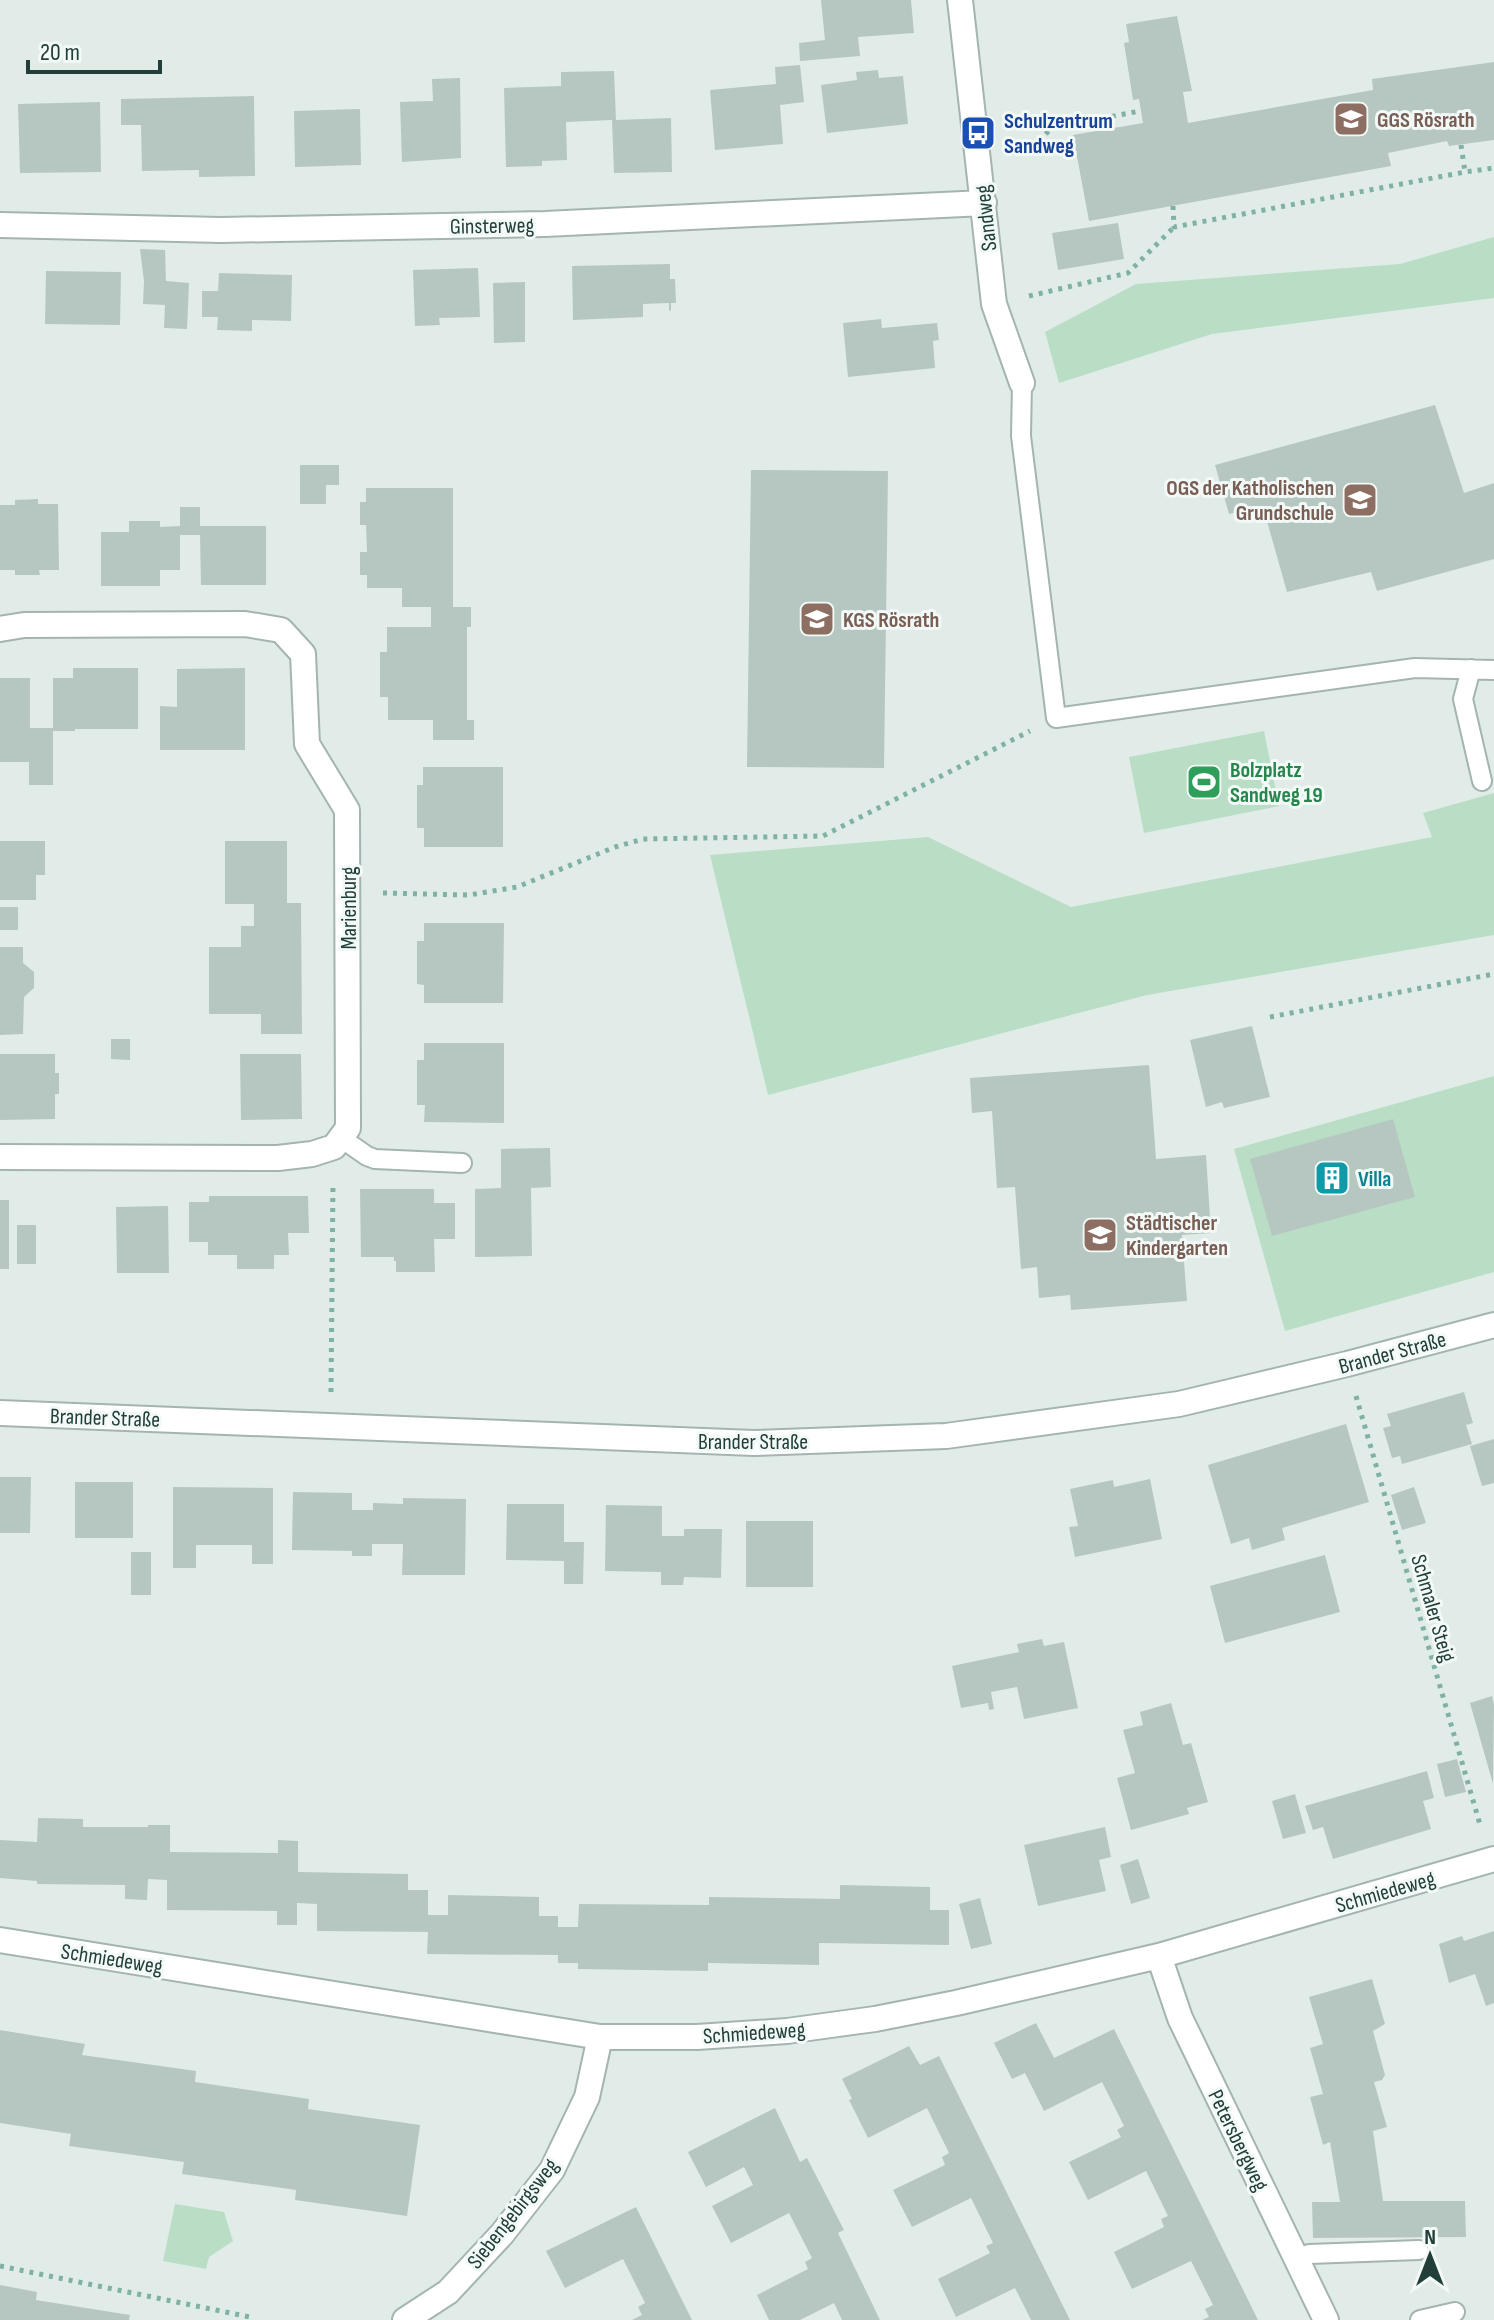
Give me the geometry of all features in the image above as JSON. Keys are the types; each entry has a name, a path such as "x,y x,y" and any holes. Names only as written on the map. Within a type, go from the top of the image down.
{"street":[{"name":"Sandweg","path":"960,0 994,304 1022,383"},
{"name":"Ginsterweg","path":"0,225 221,230 545,224 984,203"},
{"name":"Marienburg","path":"0,629 24,625 245,624 281,630 303,654 307,744 347,810 348,1128 337,1143"},
{"path":"0,1157 278,1158 312,1154 337,1143"},
{"name":"Brander Straße","path":"0,1413 754,1443 916,1438 1179,1404 1494,1325"},
{"name":"Schmiedeweg","path":"0,1940 600,2037 697,2037 860,2021 956,2003 1159,1956 1492,1859"},
{"name":"Petersbergweg","path":"1159,1956 1180,2018 1326,2320"},
{"name":"Siebengebirgsweg","path":"405,2320 448,2292 502,2234 552,2170 587,2097 600,2037"}],"lane":[{"path":"1022,383 1021,436 1056,718 1415,668 1494,670"},
{"path":"1471,669 1463,699 1482,781"},
{"path":"337,1143 375,1159 462,1163"},
{"path":"1297,2259 1309,2254 1419,2250"},
{"path":"1420,2320 1455,2312"}],"path":[{"path":"978,155 1035,147 1051,128 1140,111"},
{"path":"1461,145 1465,172"},
{"path":"994,304 1128,273 1174,227 1494,168"},
{"path":"1173,206 1174,227"},
{"path":"348,892 469,895 517,887 615,847 643,839 823,836 1056,718"},
{"path":"1270,1017 1494,974"},
{"path":"331,1361 337,1143"},
{"name":"Schmaler Steig","path":"1347,1364 1492,1859"},
{"path":"0,2266 250,2317 251,2320"}],"green space":[{"path":"1494,237 1494,298 1212,334 1059,383 1045,332 1136,284 1400,264"},
{"name":"Bolzplatz Sandweg 19","path":"1264,731 1279,806 1144,833 1129,757"},
{"path":"1494,793 1494,935 1147,995 768,1095 710,855 928,837 1071,907 1432,837 1423,813"},
{"path":"1494,1076 1494,1272 1285,1331 1234,1149"},
{"path":"175,2204 224,2212 233,2241 209,2257 206,2269 163,2261"}],"building":[{"path":"821,0 911,0 914,33 858,37 860,56 800,61 799,43 825,40"},
{"name":"GGS Rösrath","path":"1177,16 1192,91 1183,92 1188,123 1373,90 1372,79 1494,62 1494,140 1449,146 1447,141 1388,153 1391,166 1089,221 1073,135 1143,123 1139,99 1133,100 1124,43 1129,42 1126,24"},
{"path":"800,65 804,102 780,105 783,144 715,150 710,90 776,84 775,67"},
{"path":"878,70 879,78 903,76 908,124 827,133 821,85 857,80 856,72"},
{"path":"614,71 616,120 671,118 672,172 614,173 612,120 566,122 567,160 542,161 542,166 506,167 504,88 561,86 561,72"},
{"path":"460,78 461,158 402,162 400,102 433,101 432,79"},
{"path":"254,96 255,176 199,177 199,170 142,171 141,125 121,125 121,99"},
{"path":"100,102 101,172 20,173 18,104"},
{"path":"360,109 361,165 295,167 294,111"},
{"path":"1118,223 1124,259 1058,270 1052,233"},
{"path":"140,249 165,250 166,281 189,283 187,329 164,328 165,305 143,304"},
{"path":"670,264 670,279 675,279 676,303 671,303 671,310 669,303 643,304 643,317 573,320 572,266"},
{"path":"478,268 480,317 439,318 440,325 415,326 413,270"},
{"path":"46,271 121,272 120,325 45,324"},
{"path":"219,273 292,275 291,321 252,320 252,331 217,330 218,317 202,317 202,291 218,291"},
{"path":"525,282 525,342 494,343 493,283"},
{"path":"881,319 882,328 937,323 939,340 933,341 935,368 848,377 843,323"},
{"name":"OGS der Katholischen Grundschule","path":"1435,405 1464,493 1494,483 1494,559 1377,591 1371,572 1287,592 1263,507 1229,514 1215,465"},
{"path":"300,465 339,465 339,485 326,485 326,504 300,504"},
{"name":"KGS Rösrath","path":"751,470 888,471 884,768 747,767"},
{"path":"366,488 453,488 453,607 471,607 471,627 467,627 467,720 474,720 474,740 433,740 433,720 388,720 388,697 380,697 380,652 387,652 387,627 431,627 431,607 402,607 402,588 367,588 367,575 360,575 360,552 367,552 366,525 360,525 360,502 366,502"},
{"path":"38,499 38,504 58,504 59,570 39,570 40,575 15,575 15,570 0,570 0,505 15,505 15,500"},
{"path":"180,507 200,507 200,526 266,526 266,585 201,585 200,535 180,535 180,570 160,570 160,586 101,586 101,532 129,532 129,521 160,521 160,527 180,526"},
{"path":"73,668 138,668 138,729 53,731 53,785 29,785 29,762 0,762 0,678 30,678 30,728 53,728 53,678 73,678"},
{"path":"245,668 245,750 160,750 160,706 177,707 177,669"},
{"path":"423,767 503,767 503,847 424,847 424,828 417,828 417,785 423,785"},
{"path":"0,841 45,841 45,875 36,875 36,900 0,900"},
{"path":"225,841 287,841 287,903 301,903 302,1034 261,1034 261,1014 209,1014 209,947 241,947 241,926 254,926 254,904 225,904"},
{"path":"0,907 18,907 18,930 0,930"},
{"path":"424,923 504,923 503,1003 424,1003 424,985 417,984 417,941 424,941"},
{"path":"0,947 23,947 23,963 34,972 34,988 24,997 23,1034 0,1035"},
{"path":"1252,1026 1270,1097 1224,1108 1222,1102 1206,1107 1190,1040"},
{"path":"111,1039 130,1039 130,1060 111,1059"},
{"path":"424,1043 504,1043 504,1123 424,1122 425,1105 417,1105 417,1060 424,1060"},
{"path":"0,1054 55,1054 59,1094 55,1094 55,1119 0,1120"},
{"path":"240,1054 301,1054 302,1119 241,1120"},
{"path":"1149,1065 1156,1159 1206,1155 1211,1233 1182,1235 1187,1301 1071,1310 1070,1295 1039,1298 1037,1267 1021,1269 1015,1187 997,1188 992,1111 972,1113 970,1078"},
{"name":"Villa","path":"1393,1119 1415,1197 1272,1236 1250,1159"},
{"path":"550,1148 551,1187 531,1188 532,1256 475,1257 475,1189 501,1188 501,1149"},
{"path":"360,1189 434,1189 434,1203 455,1203 455,1239 434,1239 435,1272 396,1272 394,1257 361,1257"},
{"path":"209,1196 308,1196 309,1233 288,1233 289,1255 274,1255 274,1269 237,1269 237,1255 208,1255 208,1242 189,1242 189,1202 209,1202"},
{"path":"0,1200 9,1200 9,1269 0,1269"},
{"path":"168,1206 169,1273 117,1273 116,1207"},
{"path":"17,1225 36,1225 36,1264 17,1264"},
{"path":"1464,1392 1473,1423 1466,1425 1472,1444 1402,1464 1400,1456 1392,1458 1383,1428 1391,1426 1387,1414"},
{"path":"1346,1424 1369,1502 1282,1528 1285,1540 1252,1550 1249,1538 1231,1544 1208,1465"},
{"path":"1494,1439 1494,1483 1482,1486 1470,1446"},
{"path":"0,1477 31,1477 30,1533 0,1533"},
{"path":"1150,1479 1162,1539 1075,1557 1069,1527 1078,1526 1070,1489 1113,1480 1114,1487"},
{"path":"75,1482 133,1482 133,1538 75,1538"},
{"path":"173,1487 273,1488 273,1564 252,1564 252,1545 196,1545 196,1568 173,1568"},
{"path":"1414,1487 1426,1523 1402,1530 1391,1495"},
{"path":"293,1492 352,1493 352,1510 373,1510 373,1503 403,1504 403,1498 466,1499 465,1575 402,1575 403,1544 372,1544 372,1556 352,1556 352,1551 292,1550"},
{"path":"507,1504 564,1504 564,1542 584,1542 583,1584 564,1584 564,1561 506,1560"},
{"path":"606,1505 662,1506 662,1536 684,1536 684,1529 722,1529 721,1578 684,1577 683,1585 661,1585 661,1572 605,1571"},
{"path":"746,1521 813,1521 813,1587 746,1587"},
{"path":"131,1552 151,1552 151,1595 131,1595"},
{"path":"1325,1555 1340,1612 1225,1643 1210,1586"},
{"path":"1042,1639 1044,1646 1064,1642 1078,1708 1024,1719 1017,1687 991,1692 994,1709 989,1710 988,1703 961,1708 952,1666 1019,1652 1017,1644"},
{"path":"1492,1696 1494,1705 1493,1784 1470,1703"},
{"path":"1171,1703 1183,1745 1191,1743 1208,1802 1187,1808 1189,1814 1131,1830 1117,1778 1135,1773 1123,1730 1143,1725 1140,1712"},
{"path":"1457,1759 1466,1792 1445,1797 1437,1764"},
{"path":"1427,1771 1434,1798 1423,1801 1431,1829 1333,1859 1323,1827 1313,1830 1305,1806"},
{"path":"1295,1794 1306,1833 1283,1839 1272,1801"},
{"path":"38,1818 83,1819 83,1827 170,1825 170,1852 278,1853 278,1840 298,1841 298,1872 408,1874 408,1890 428,1890 428,1915 448,1915 448,1895 539,1897 539,1916 558,1916 558,1927 578,1927 579,1904 709,1905 709,1897 840,1899 840,1885 930,1887 930,1910 949,1910 949,1945 819,1943 819,1965 708,1963 708,1971 578,1969 578,1963 558,1963 558,1955 427,1954 428,1932 317,1931 317,1904 297,1903 297,1925 277,1925 277,1911 167,1910 167,1880 148,1879 147,1900 125,1899 125,1885 37,1884 37,1881 0,1878 0,1840 37,1842"},
{"path":"1105,1827 1111,1857 1099,1860 1106,1891 1038,1906 1024,1845"},
{"path":"1138,1859 1150,1898 1131,1904 1120,1865"},
{"path":"980,1898 992,1944 971,1949 959,1904"},
{"path":"1494,1931 1494,2003 1486,2006 1475,1974 1449,1983 1439,1944 1462,1936 1464,1941"},
{"path":"1372,1979 1385,2024 1373,2031 1385,2075 1382,2080 1374,2082 1387,2127 1373,2131 1383,2201 1465,2201 1466,2237 1313,2238 1312,2202 1340,2202 1330,2142 1323,2145 1310,2097 1323,2094 1310,2048 1323,2044 1309,1997"},
{"path":"1036,2023 1054,2058 1114,2029 1258,2320 1202,2320 1209,2317 1205,2309 1213,2305 1191,2261 1132,2289 1114,2252 1164,2227 1161,2219 1168,2216 1146,2171 1088,2200 1069,2162 1121,2137 1117,2130 1124,2126 1102,2082 1044,2111 1025,2073 1012,2079 994,2043"},
{"path":"0,2030 85,2044 82,2055 196,2071 195,2082 309,2099 308,2109 420,2125 407,2216 295,2200 296,2190 182,2174 184,2162 69,2146 71,2134 0,2123"},
{"path":"909,2046 920,2065 939,2056 1070,2320 1031,2320 1015,2288 956,2317 938,2279 990,2253 986,2246 993,2243 971,2198 912,2227 893,2190 945,2165 942,2157 949,2153 927,2108 868,2138 842,2079"},
{"path":"775,2108 800,2162 807,2158 844,2230 838,2233 880,2320 842,2320 834,2303 800,2320 769,2320 757,2295 808,2269 805,2262 812,2258 789,2213 731,2243 712,2206 753,2185 744,2167 706,2187 688,2152"},
{"path":"636,2207 692,2320 632,2320 642,2315 638,2307 645,2303 623,2259 565,2288 546,2251"},
{"path":"0,2285 37,2292 36,2300 130,2315 129,2320 0,2320"}],"place":[{"name":"GGS Rösrath","path":"1351,119"},
{"name":"Schulzentrum Sandweg","path":"978,133"},
{"name":"OGS der Katholischen Grundschule","path":"1360,500"},
{"name":"KGS Rösrath","path":"817,619"},
{"name":"Bolzplatz Sandweg 19","path":"1204,782"},
{"name":"Villa","path":"1332,1178"},
{"name":"Städtischer Kindergarten","path":"1100,1235"}]}
